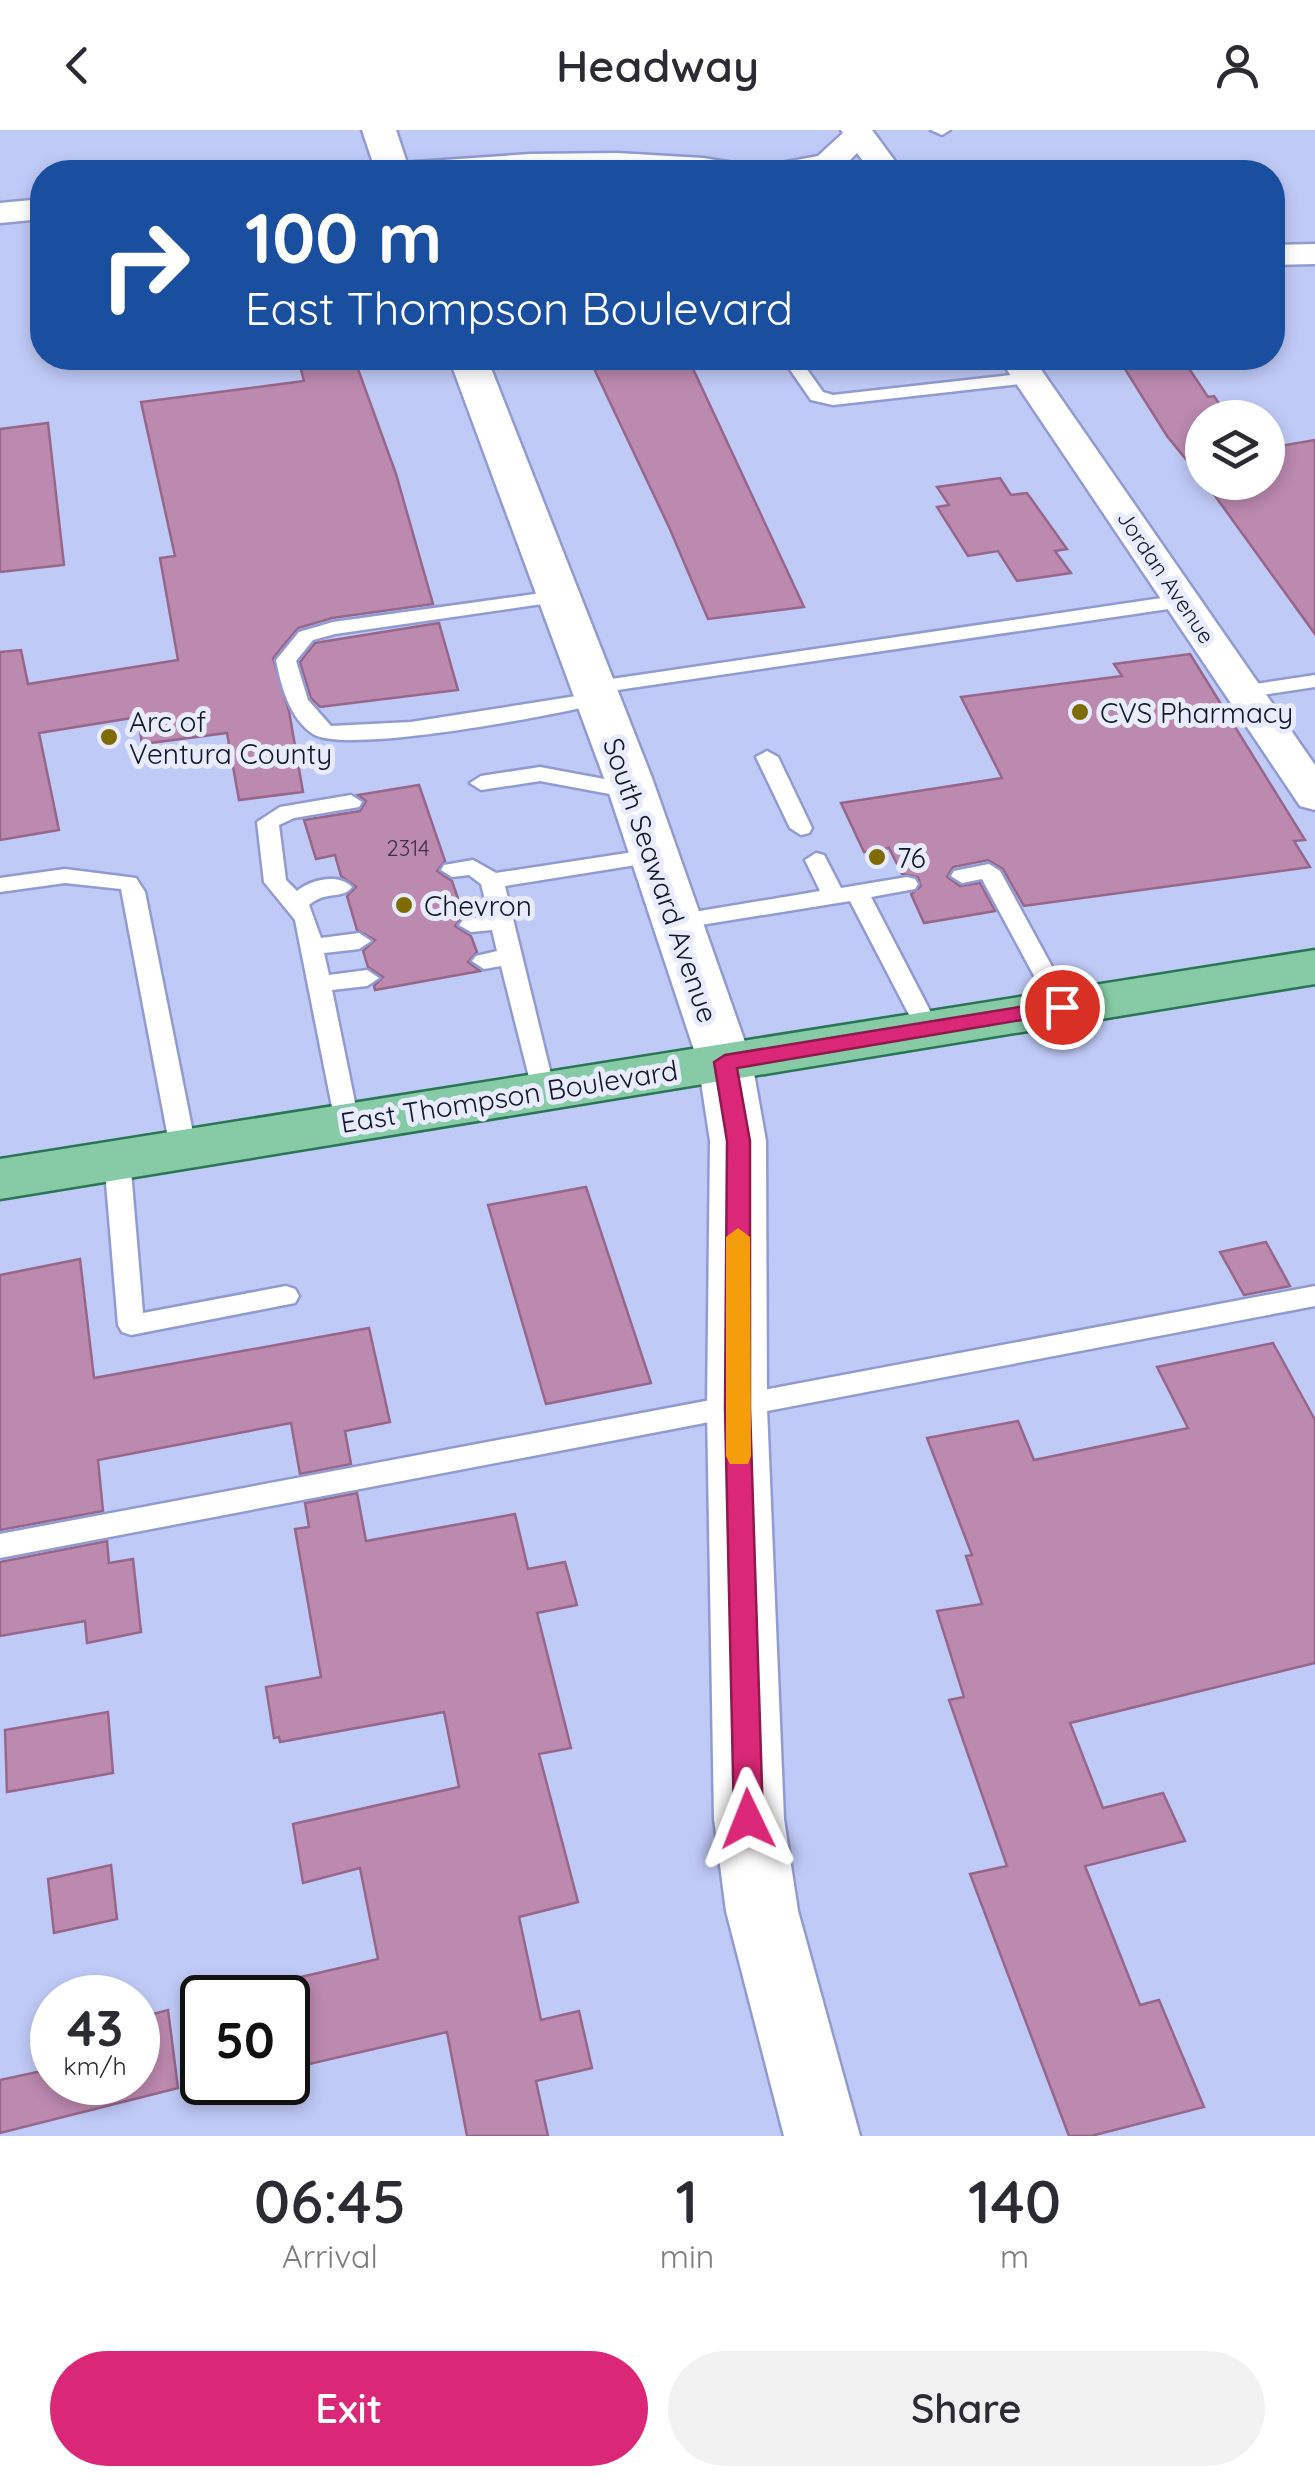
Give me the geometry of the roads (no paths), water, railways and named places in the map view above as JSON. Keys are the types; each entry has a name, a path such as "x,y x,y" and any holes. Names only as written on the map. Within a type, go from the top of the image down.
{"main road":[{"path":"379,130 391,160"},
{"name":"South Seaward Avenue","path":"472,370 631,790 725,1062 738,1141 737,1408 748,1819 762,1911 822,2136"},
{"name":"East Thompson Boulevard","path":"0,1179 1315,967"}],"street":[{"path":"832,160 858,132 878,160"},
{"path":"0,213 30,210"},
{"path":"1285,255 1315,254"},
{"name":"Jordan Avenue","path":"1024,370 1315,797"}],"lane":[{"path":"799,370 817,396 832,400 1011,370"},
{"path":"556,597 333,628 306,636 286,660 290,683 313,724 330,734 402,728 1182,601"},
{"path":"1242,692 1315,681"},
{"path":"767,757 801,828"},
{"path":"481,782 540,774 631,790"},
{"path":"346,1122 306,920 297,904 275,882 268,822 288,812 352,802"},
{"path":"492,881 654,856"},
{"path":"816,860 846,894 928,1028"},
{"path":"452,870 472,867 492,881 543,1091"},
{"path":"962,876 989,871 1062,1007"},
{"path":"0,885 65,876 128,883 134,892 183,1148"},
{"path":"676,922 907,884"},
{"path":"297,904 314,888 341,887"},
{"path":"471,926 502,922"},
{"path":"311,947 359,941"},
{"path":"484,961 510,957"},
{"path":"318,984 367,978"},
{"path":"117,1159 131,1325 286,1296"},
{"path":"0,1546 1315,1296"}],"place":[{"name":"CVS Pharmacy","path":"1080,712"},
{"name":"Arc of Ventura County","path":"109,737"},
{"name":"76","path":"877,857"},
{"name":"Chevron","path":"404,905"}]}
